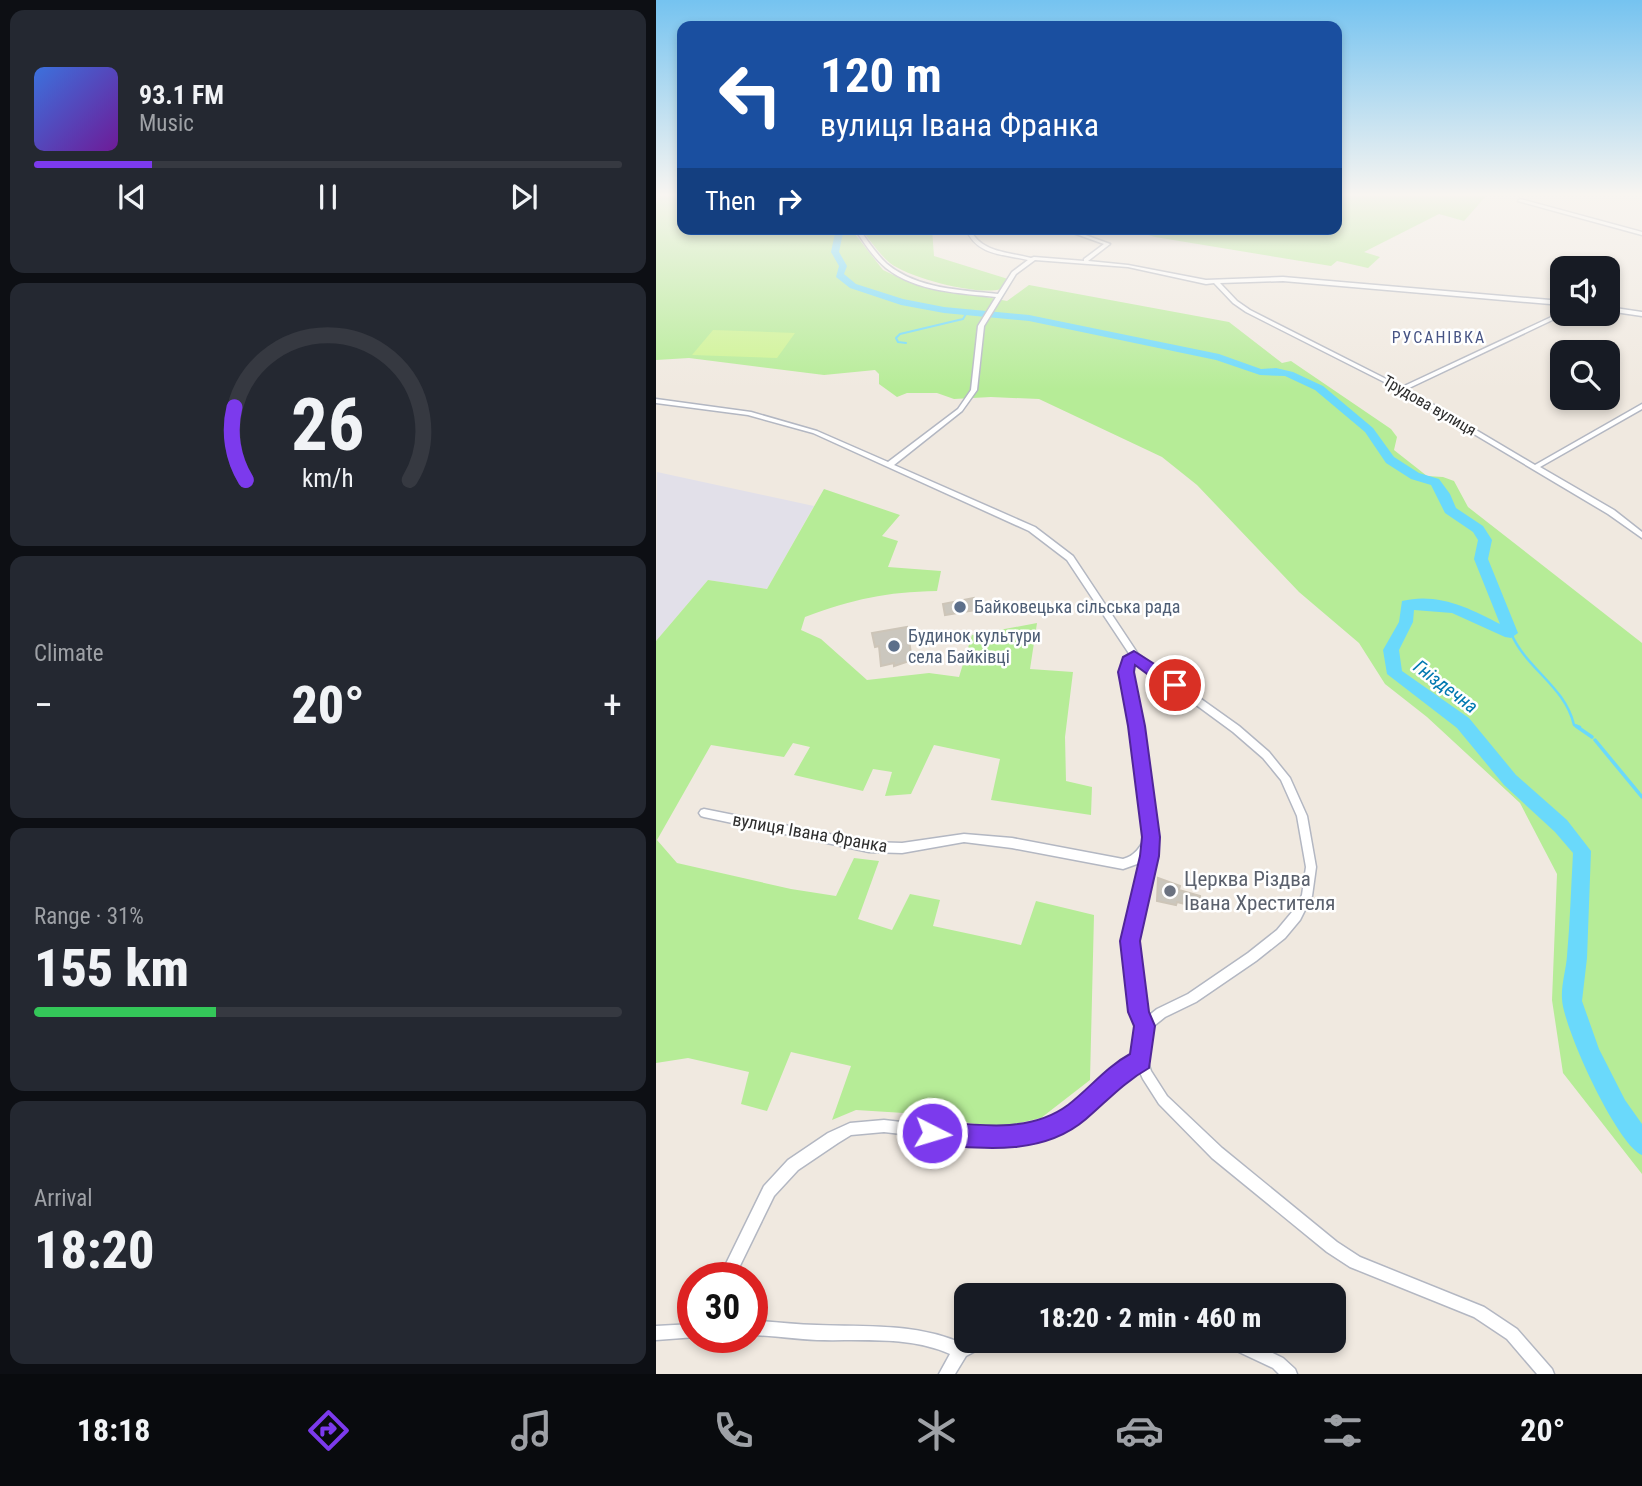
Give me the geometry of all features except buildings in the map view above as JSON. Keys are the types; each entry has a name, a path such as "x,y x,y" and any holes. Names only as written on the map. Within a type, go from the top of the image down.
{"street":[{"path":"880,260 893,271 932,285 998,296"},
{"path":"889,465 960,410 974,390 979,332 1014,273 1030,260"},
{"path":"1087,260 1216,282 1283,279 1550,302"},
{"name":"Трудова вулиця","path":"1216,282 1248,311 1402,388 1611,512 1642,536"},
{"path":"1620,311 1642,314"},
{"path":"1402,388 1550,319"},
{"path":"656,401 774,418 815,432 1032,529 1070,558 1134,656 1236,729 1266,755 1295,798 1308,841 1311,867 1307,896 1296,916 1281,934 1192,998 1161,1013 1144,1026"},
{"path":"1536,467 1642,406"},
{"path":"1134,656 1128,661 1126,672 1137,726 1151,837 1150,856 1130,941 1139,1012 1144,1026 1141,1060 1163,1100 1217,1153 1332,1247 1355,1262 1479,1311 1512,1334 1547,1374"},
{"name":"вулиця Івана Франка","path":"704,813 869,847 902,848 964,838 1012,843 1123,864 1132,863 1143,854 1151,837"},
{"path":"734,1262 769,1191 794,1165 850,1129 884,1126 997,1139 1052,1128 1077,1113 1121,1071 1141,1060"},
{"path":"768,1329 857,1332 945,1342 954,1347"},
{"path":"656,1333 677,1332"},
{"path":"946,1374 960,1353"},
{"path":"1257,1353 1278,1363 1290,1374"}],"shaded area":[{"path":"657,472 814,506 767,589 708,580 656,641"}],"green space":[{"path":"656,260 875,260 883,270 908,282 1007,301 1029,285 1229,322 1282,363 1291,361 1391,429 1397,437 1394,450 1427,476 1454,481 1468,507 1642,643 1642,1174 1563,1073 1552,1000 1557,874 1520,803 1427,717 1385,684 1359,643 1299,592 1197,485 1162,457 1039,399 954,399 937,393 907,393 897,397 879,384 879,374 875,370 824,375 689,358 656,360"},
{"path":"887,260 947,260 1008,279 1001,289 990,291 961,288 927,280"},
{"path":"1295,260 1377,260 1368,268 1337,261 1331,266"},
{"path":"713,330 795,333 777,358 692,355"},
{"path":"824,489 900,515 882,536 898,541 888,567 941,571 937,591 885,595 839,605 805,617 801,630 821,639 867,680 929,673 959,677 972,635 1037,623 1030,669 1073,672 1065,737 1066,781 1092,787 1091,815 991,800 1000,759 934,745 911,794 885,796 892,772 873,769 863,791 794,775 810,747 793,743 784,757 711,745 657,840 677,863 791,889 836,896 854,858 879,861 858,919 892,930 910,894 940,900 933,926 1021,945 1036,901 1094,915 1090,1080 1041,1118 998,1128 920,1114 856,1110 832,1120 851,1066 791,1052 767,1111 741,1104 749,1072 688,1058 656,1063 656,641 708,580 767,589"}],"waterway":[{"name":"Гніздечна","path":"840,260 843,266 839,275 853,286 901,302 944,310 1029,318 1219,357 1260,372 1289,374 1319,388 1369,430 1390,460 1415,476 1435,482 1444,494 1450,510 1478,529 1485,540 1481,559 1511,633 1455,609 1407,605 1406,622 1391,650 1395,674 1463,723 1510,780 1561,826 1582,851 1577,958 1572,1001 1590,1054 1617,1108 1642,1144"},
{"path":"906,343 898,342 896,338 900,334 963,319 967,312"},
{"path":"1511,633 1526,657 1562,699 1574,725 1580,727"},
{"path":"1576,726 1592,737"},
{"path":"1595,740 1642,797"}],"place":[{"name":"Байковецька сільська рада","path":"960,607"},
{"name":"Будинок культури села Байківці","path":"894,646"},
{"name":"Церква Різдва Івана Хрестителя","path":"1170,891"}],"district":[{"name":"РУСАНІВКА","path":"1439,337"}],"route":[{"path":"932,1133 997,1139 1052,1128 1077,1113 1121,1071 1141,1060 1144,1026 1133,976 1130,941 1150,856 1151,833 1145,805 1137,726 1126,672 1128,661 1134,656 1175,685"}]}
